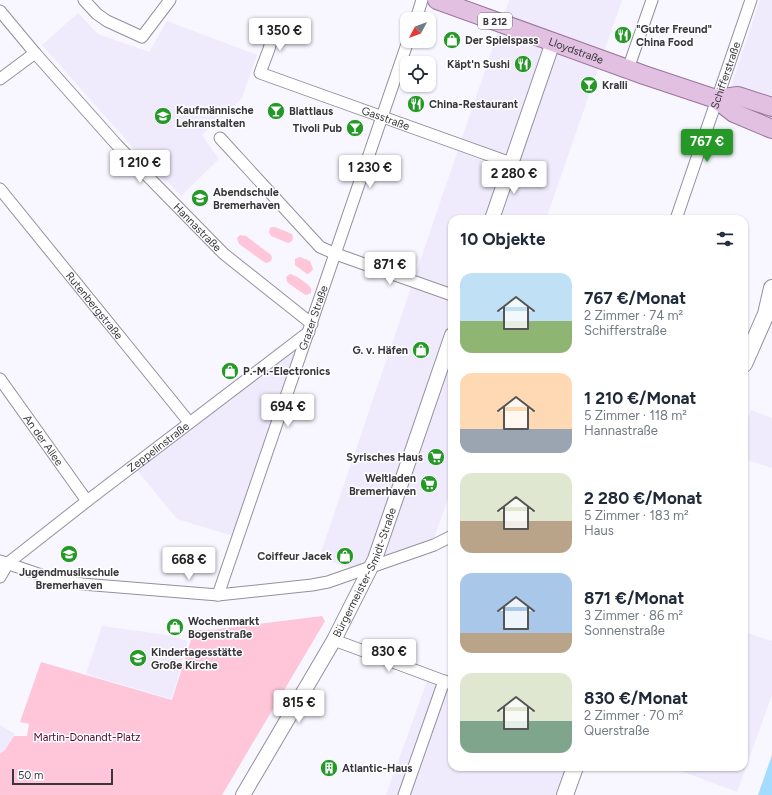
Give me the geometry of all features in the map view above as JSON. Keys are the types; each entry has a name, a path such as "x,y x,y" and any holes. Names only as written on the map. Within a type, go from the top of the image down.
{"main road":[{"name":"Lloydstraße","path":"437,0 716,99 734,113 772,129"},
{"name":"Lloydstraße","path":"716,99 738,96 772,107"},
{"path":"748,355 769,310 772,288"},
{"path":"566,795 574,771"}],"street":[{"path":"84,0 97,14 107,21 142,37 170,0"},
{"path":"418,12 422,0"},
{"path":"628,69 652,0"},
{"name":"Schifferstraße","path":"677,215 751,0"},
{"name":"Hannastraße","path":"0,11 117,145 224,254 311,328"},
{"name":"Gasstraße","path":"269,28 272,38 260,73 511,163"},
{"path":"493,215 553,42"},
{"name":"Grazer Straße","path":"218,595 311,328 406,48"},
{"path":"0,79 36,53"},
{"path":"220,138 320,247 448,294"},
{"name":"Rutenbergstraße","path":"0,189 190,422"},
{"name":"Zeppelinstraße","path":"4,562 87,501 311,328"},
{"name":"Bürgermeister-Smidt-Straße","path":"243,795 334,640 375,559 448,347"},
{"name":"An der Allee","path":"0,379 87,501"},
{"path":"0,577 4,562 50,578 82,584 218,595 328,582 434,545 448,538"},
{"path":"334,640 448,682 404,795"}],"shaded area":[{"path":"509,0 622,0 547,215 448,215 448,498 433,541 355,569 319,558"},
{"path":"760,0 772,0 772,136 721,116"},
{"name":"Kaufmännische Lehranstalten","path":"78,13 98,34 149,52 167,21 257,55 242,98 202,135 219,159 181,196 169,183 165,182 151,168 42,45"},
{"path":"301,343 233,536 177,519 137,470"},
{"path":"751,410 772,418 772,468 748,460 748,418"},
{"name":"Kindertagesstätte Große Kirche","path":"102,626 167,635 188,641 172,699 86,674"},
{"path":"748,633 772,641 772,695 748,762"},
{"path":"430,673 448,680 448,771 568,771 559,795 386,795"},
{"path":"0,725 15,734 5,750 0,754"},
{"path":"681,771 745,771 737,792"}],"green space":[{"path":"272,227 292,234 292,241 288,243 271,236 269,232 270,228"},
{"path":"240,235 246,236 271,255 271,261 267,263 264,262 239,244 237,238"},
{"path":"300,257 310,261 313,269 310,273 307,274 295,265 295,259"},
{"path":"290,274 308,285 311,289 311,293 306,295 288,283 286,277"},
{"name":"Martin-Donandt-Platz","path":"322,616 325,621 222,795 0,795 0,754 5,750 14,736 27,736 29,724 20,722 41,662 172,700 194,630 211,630"}],"water":[{"path":"772,755 772,795 758,795"}],"place":[{"name":"\"Guter Freund\" China Food","path":"623,35"},
{"name":"Der Spielspass","path":"452,40"},
{"name":"Käpt'n Sushi","path":"523,64"},
{"name":"Kralli","path":"589,85"},
{"name":"China-Restaurant","path":"416,104"},
{"name":"Blattlaus","path":"276,111"},
{"name":"Kaufmännische Lehranstalten","path":"163,116"},
{"name":"Tivoli Pub","path":"355,128"},
{"name":"Abendschule Bremerhaven","path":"200,198"},
{"name":"G. v. Häfen","path":"421,350"},
{"name":"P.-M.-Electronics","path":"230,371"},
{"name":"Syrisches Haus","path":"436,457"},
{"name":"Weltladen Bremerhaven","path":"429,484"},
{"name":"Jugendmusikschule Bremerhaven","path":"69,554"},
{"name":"Coiffeur Jacek","path":"345,556"},
{"name":"Wochenmarkt Bogenstraße","path":"175,627"},
{"name":"Kindertagesstätte Große Kirche","path":"138,658"},
{"name":"Atlantic-Haus","path":"329,768"}]}
